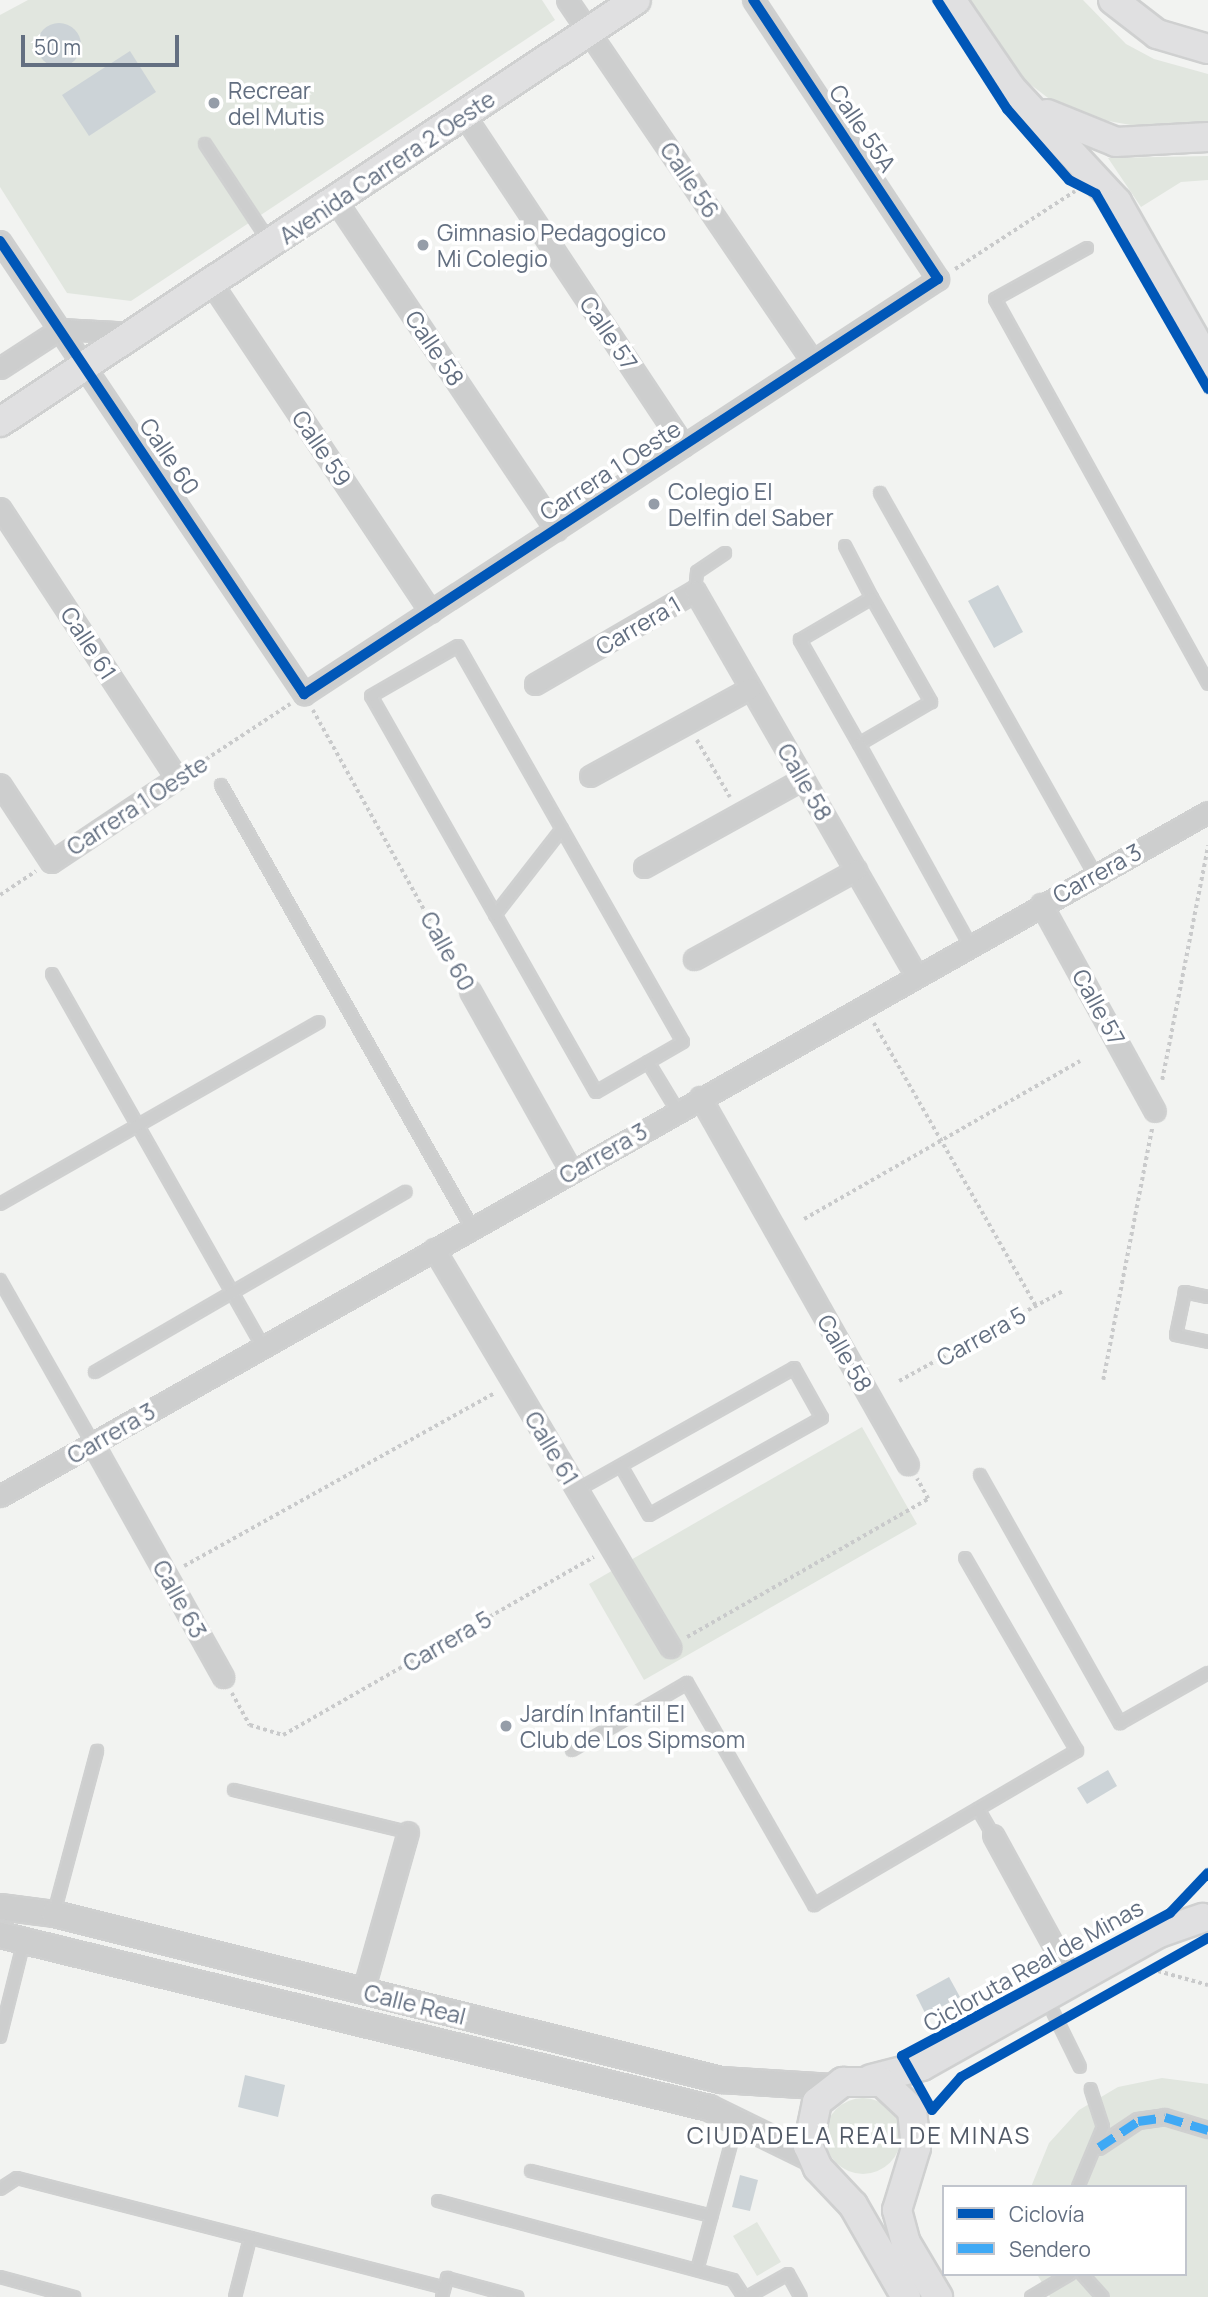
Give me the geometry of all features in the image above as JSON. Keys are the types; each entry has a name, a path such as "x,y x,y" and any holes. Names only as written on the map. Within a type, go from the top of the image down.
{"main road":[{"name":"Avenida Carrera 2 Oeste","path":"0,422 271,245 636,0"},
{"path":"951,0 1023,102 1117,202 1208,362"},
{"path":"1113,0 1157,34 1208,49"},
{"path":"1023,102 1116,142 1208,137"},
{"path":"906,2297 847,2197 813,2159 810,2116 833,2087 922,2066 1159,1933 1206,1917"},
{"path":"938,2297 906,2243 897,2210 916,2148 916,2120 925,2089 938,2075 1166,1949 1206,1917"},
{"path":"871,2079 899,2093 916,2120"}],"street":[{"name":"Calle 56","path":"567,0 812,361"},
{"name":"Calle 55A","path":"753,0 938,279"},
{"name":"Calle 57","path":"464,115 684,446"},
{"name":"Calle 58","path":"336,201 556,530"},
{"name":"Calle 60","path":"0,241 304,694"},
{"name":"Carrera 1 Oeste","path":"304,694 938,279"},
{"name":"Calle 59","path":"212,284 431,612"},
{"path":"0,368 60,329 136,334"},
{"name":"Calle 61","path":"0,508 177,778"},
{"name":"Calle 58","path":"695,591 915,973"},
{"name":"Carrera 1","path":"535,684 695,591"},
{"path":"590,776 751,688"},
{"name":"Carrera 1 Oeste","path":"51,862 177,778"},
{"path":"644,867 803,779"},
{"path":"0,784 51,862"},
{"name":"Carrera 3","path":"0,1496 915,973 1208,812"},
{"path":"694,959 856,870"},
{"name":"Calle 57","path":"1041,904 1155,1111"},
{"name":"Calle 60","path":"470,991 571,1171"},
{"name":"Calle 58","path":"700,1097 908,1464"},
{"name":"Calle 61","path":"434,1249 670,1647"},
{"name":"Calle 63","path":"93,1444 223,1677"},
{"path":"363,1991 408,1832"},
{"path":"993,1835 1073,1981"},
{"name":"Calle Real","path":"0,1907 54,1914 721,2080 833,2087"},
{"name":"Calle Real","path":"0,1935 25,1937 737,2118 813,2159"},
{"path":"1099,2147 1138,2121 1165,2117 1208,2130"}],"lane":[{"path":"205,144 271,245"},
{"path":"1087,248 995,299 1208,684"},
{"path":"880,493 1096,874"},
{"path":"845,546 931,702 859,744"},
{"name":"Carrera 1","path":"695,591 697,572 724,554"},
{"path":"872,598 800,640 969,943"},
{"path":"458,646 683,1042 596,1092 495,915 371,696 458,646"},
{"path":"221,785 472,1228"},
{"path":"495,915 562,829"},
{"path":"52,974 263,1347"},
{"path":"0,1204 319,1022"},
{"path":"648,1062 677,1110"},
{"path":"95,1372 405,1192"},
{"path":"0,1280 93,1444"},
{"path":"1208,1297 1185,1292 1176,1335 1208,1342"},
{"path":"577,1489 794,1368 822,1418 649,1515 621,1466"},
{"path":"980,1475 1119,1723 1208,1673"},
{"path":"572,1750 687,1683 814,1905 1077,1751 965,1558"},
{"path":"54,1914 97,1751"},
{"path":"233,1790 408,1832"},
{"path":"978,1809 993,1835"},
{"path":"0,2037 25,1937"},
{"path":"1053,2012 1080,2067"},
{"path":"1079,2185 1099,2147 1100,2108 1091,2089"},
{"path":"697,2270 737,2118"},
{"path":"531,2171 711,2216"},
{"path":"0,2189 17,2178 250,2238 443,2293 447,2278 517,2297"},
{"path":"438,2201 733,2280 745,2297 788,2274 801,2297"},
{"path":"235,2297 250,2238"},
{"path":"1031,2297 1067,2276"},
{"path":"1084,2276 1103,2297"},
{"path":"0,2277 74,2297"}],"path":[{"path":"1069,180 1085,188"},
{"path":"938,279 1085,188"},
{"path":"687,723 740,814"},
{"path":"863,1003 1036,1306"},
{"path":"804,1219 1080,1061"},
{"path":"167,1576 513,1383"},
{"path":"670,1647 928,1499 908,1464"},
{"path":"1147,1977 1180,1959"},
{"path":"1158,1971 1208,1985"}],"shaded area":[{"name":"Recrear del Mutis","path":"28,0 542,0 555,20 131,301 67,293 0,187 0,15"},
{"path":"970,0 1083,0 1126,44 1154,59 1208,74 1208,121 1142,127 1069,114 1022,78"},
{"path":"59,23 68,24 75,29 80,36 80,54 75,61 68,66 59,67 50,66 43,61 38,54 37,45 38,36 43,29 50,24"},
{"path":"130,51 156,92 89,136 62,95"},
{"path":"1208,156 1208,180 1181,182 1141,207 1108,158"},
{"path":"998,585 1023,632 994,648 968,601"},
{"path":"862,1427 917,1524 644,1680 589,1584"},
{"path":"1108,1770 1117,1786 1087,1804 1077,1788"},
{"path":"949,1977 960,1997 926,2015 916,1995"},
{"path":"245,2075 285,2085 278,2117 238,2107"},
{"path":"1162,2078 1208,2084 1208,2297 1050,2297 1038,2276 1187,2276 1187,2185 1032,2185 1049,2143 1079,2110 1118,2087"},
{"path":"863,2098 877,2101 890,2109 898,2122 901,2136 898,2150 890,2163 877,2171 863,2174 849,2171 836,2163 828,2150 825,2136 828,2122 836,2109 849,2101"},
{"path":"740,2175 758,2180 750,2211 732,2207"},
{"path":"757,2222 781,2262 757,2276 733,2236"}],"marked path":[{"path":"1099,2147 1138,2121 1165,2117 1208,2130"}],"cycle path":[{"path":"0,241 304,694 938,279 753,0"},
{"path":"937,0 1007,109 1069,180 1096,194 1208,389"},
{"name":"Cicloruta Real de Minas","path":"932,2110 902,2056 1170,1913 1208,1873"},
{"path":"932,2110 961,2077 1208,1938"}],"place":[{"name":"Recrear del Mutis","path":"214,103"},
{"name":"Gimnasio Pedagogico Mi Colegio","path":"423,245"},
{"name":"Colegio El Delfin del Saber","path":"654,504"},
{"name":"Jardín Infantil El Club de Los Sipmsom","path":"506,1726"}],"district":[{"name":"CIUDADELA REAL DE MINAS","path":"859,2135"}]}
